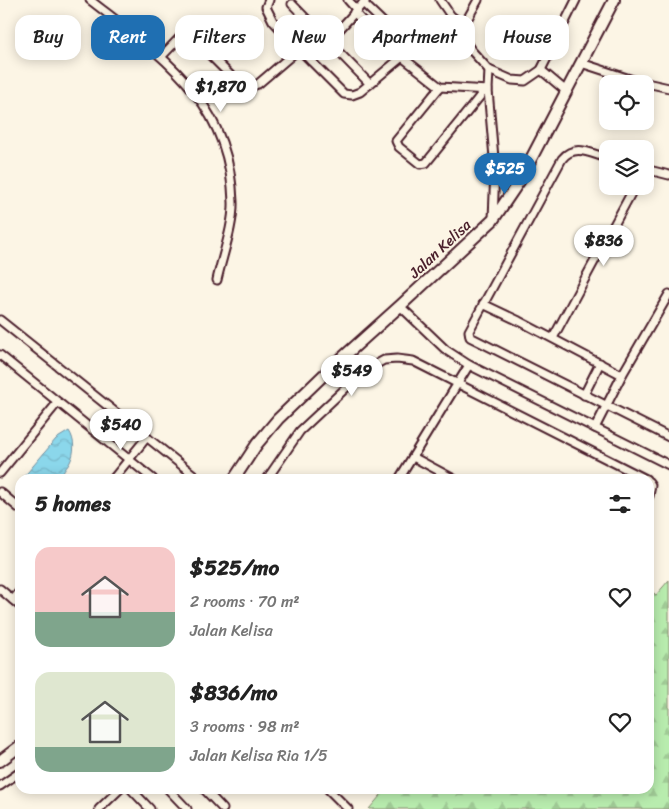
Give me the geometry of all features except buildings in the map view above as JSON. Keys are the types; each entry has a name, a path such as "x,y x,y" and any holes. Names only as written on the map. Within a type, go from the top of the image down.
{"main road":[{"name":"Jalan Kelisa","path":"237,474 257,444 278,419 493,220 520,180 614,0"},
{"path":"0,761 15,750"}],"street":[{"path":"90,0 109,15"},
{"path":"269,0 266,7 274,22"},
{"path":"348,0 360,15"},
{"path":"440,0 450,15"},
{"path":"470,15 478,0"},
{"path":"475,55 489,70 519,82 530,79 541,70 576,0"},
{"path":"344,23 365,1 377,15"},
{"path":"292,4 303,15"},
{"path":"165,53 186,31 239,84 246,88 258,84 287,60"},
{"path":"344,57 370,84"},
{"path":"165,59 202,100 219,133 229,169 233,203 217,280"},
{"path":"311,61 344,94 355,95 398,60"},
{"path":"403,60 440,87 487,90"},
{"path":"581,63 633,80 669,88"},
{"path":"489,70 487,90 495,169 493,220"},
{"path":"541,70 566,91"},
{"path":"440,87 396,141 399,147 420,164 426,163 487,90"},
{"path":"599,156 579,150 569,152 566,155 483,304 469,331 470,338 669,437"},
{"path":"495,169 520,180"},
{"path":"654,171 669,175"},
{"path":"553,338 630,195"},
{"path":"595,428 622,375 669,294"},
{"path":"483,304 553,338 622,375"},
{"path":"400,306 446,350 469,364 669,465"},
{"path":"660,311 669,315"},
{"path":"0,320 193,474"},
{"path":"0,355 147,474"},
{"path":"270,474 300,431 364,371 384,360 397,359 413,361 636,474"},
{"path":"584,395 600,363"},
{"path":"402,474 469,364"},
{"path":"0,473 58,402"},
{"path":"117,474 147,437"},
{"path":"413,457 445,474"},
{"path":"0,492 15,504"},
{"path":"0,589 13,600 15,597"},
{"path":"0,786 15,776"},
{"path":"99,809 115,794"},
{"path":"136,794 150,809"},
{"path":"173,794 187,809"},
{"path":"209,794 224,809"},
{"path":"333,794 348,809"}],"green space":[{"path":"669,580 669,809 369,809 382,794 654,794 654,593 656,595"}],"water":[{"path":"69,431 73,442 72,458 63,474 26,474 56,439"}]}
